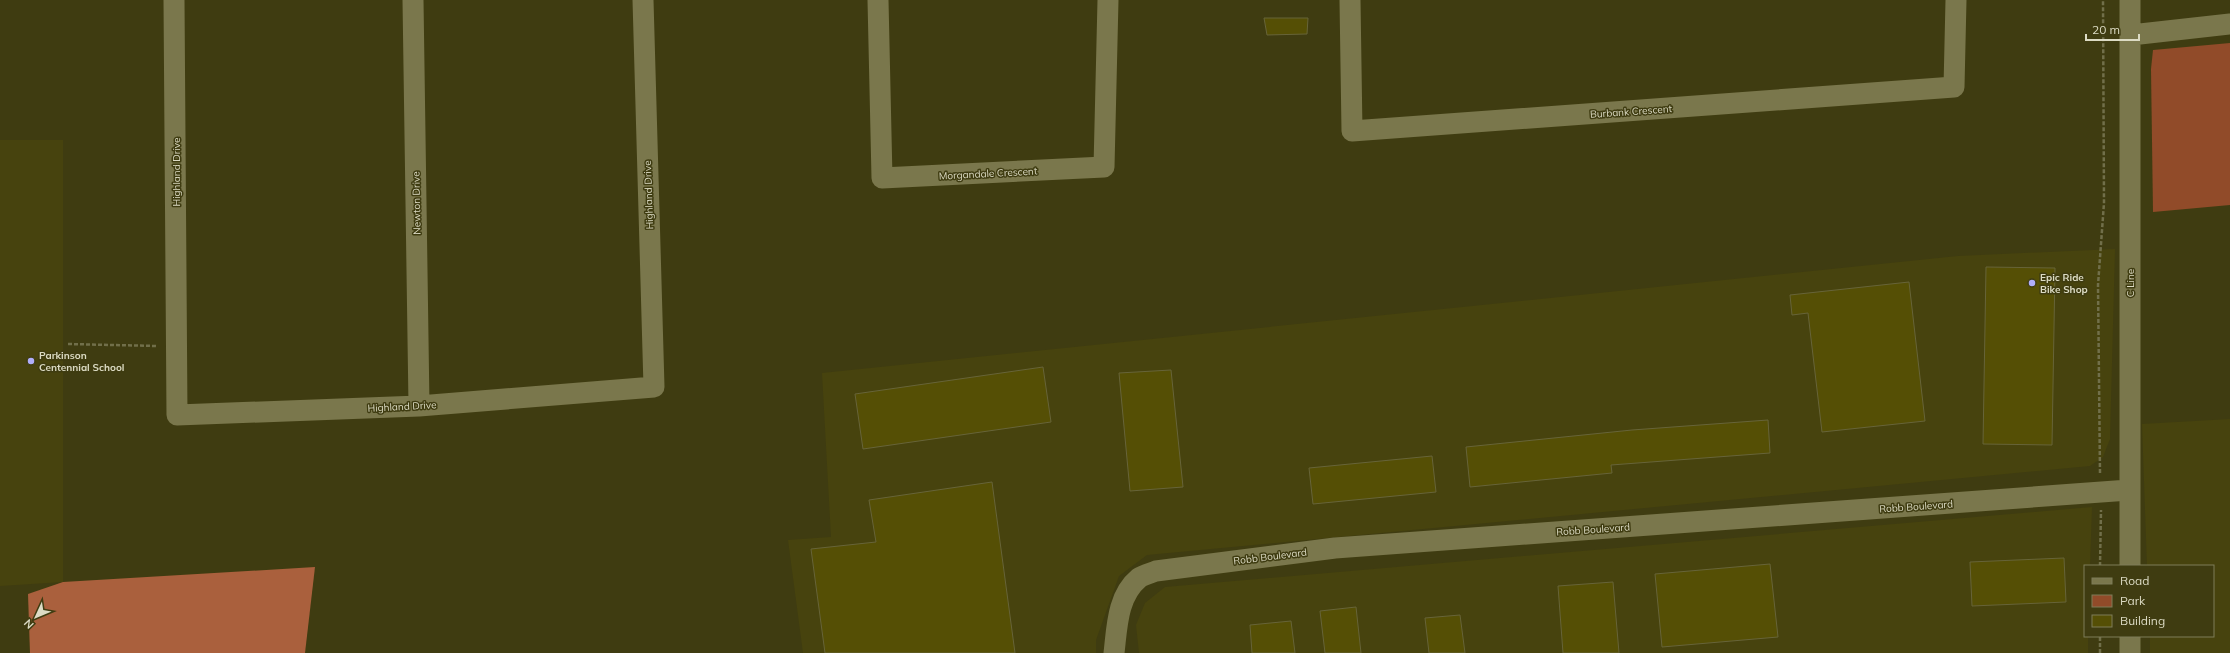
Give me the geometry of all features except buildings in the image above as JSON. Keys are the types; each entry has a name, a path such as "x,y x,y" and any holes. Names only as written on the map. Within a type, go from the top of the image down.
{"street":[{"name":"Highland Drive","path":"174,0 177,415 419,406 654,387 643,0"},
{"name":"Newton Drive","path":"413,0 419,406"},
{"name":"Morgandale Crescent","path":"878,0 882,178 1104,167 1108,0"},
{"name":"Burbank Crescent","path":"1350,0 1352,131 1954,87 1956,0"},
{"name":"C Line","path":"2130,0 2130,565"},
{"path":"2130,35 2230,24"},
{"name":"Robb Boulevard","path":"1114,653 1120,610 1129,591 1139,578 1156,571 1335,548 2130,490"},
{"path":"2130,637 2130,653"}],"path":[{"path":"2100,565 2101,493 2098,285 2104,203 2103,0"},
{"path":"68,344 177,348"},
{"path":"2100,637 2100,653"}],"shaded area":[{"name":"Parkinson Centennial School","path":"0,140 63,140 63,582 0,586"},
{"path":"2115,249 2110,439 2103,457 2090,466 1147,555 1119,576 1096,640 1096,653 803,653 788,540 831,537 822,373 1958,256"},
{"path":"2230,419 2230,653 2150,653 2150,637 2214,637 2214,565 2147,565 2142,424"},
{"path":"2092,507 2090,565 2084,565 2084,637 2088,637 2088,653 1139,653 1136,625 1145,603 1165,587"},
{"path":"315,567 305,653 30,653 28,594 63,582"}],"green space":[{"path":"2230,43 2230,205 2153,212 2151,69 2153,50"}],"place":[{"name":"Epic Ride Bike Shop","path":"2032,283"},
{"name":"Parkinson Centennial School","path":"31,361"}]}
